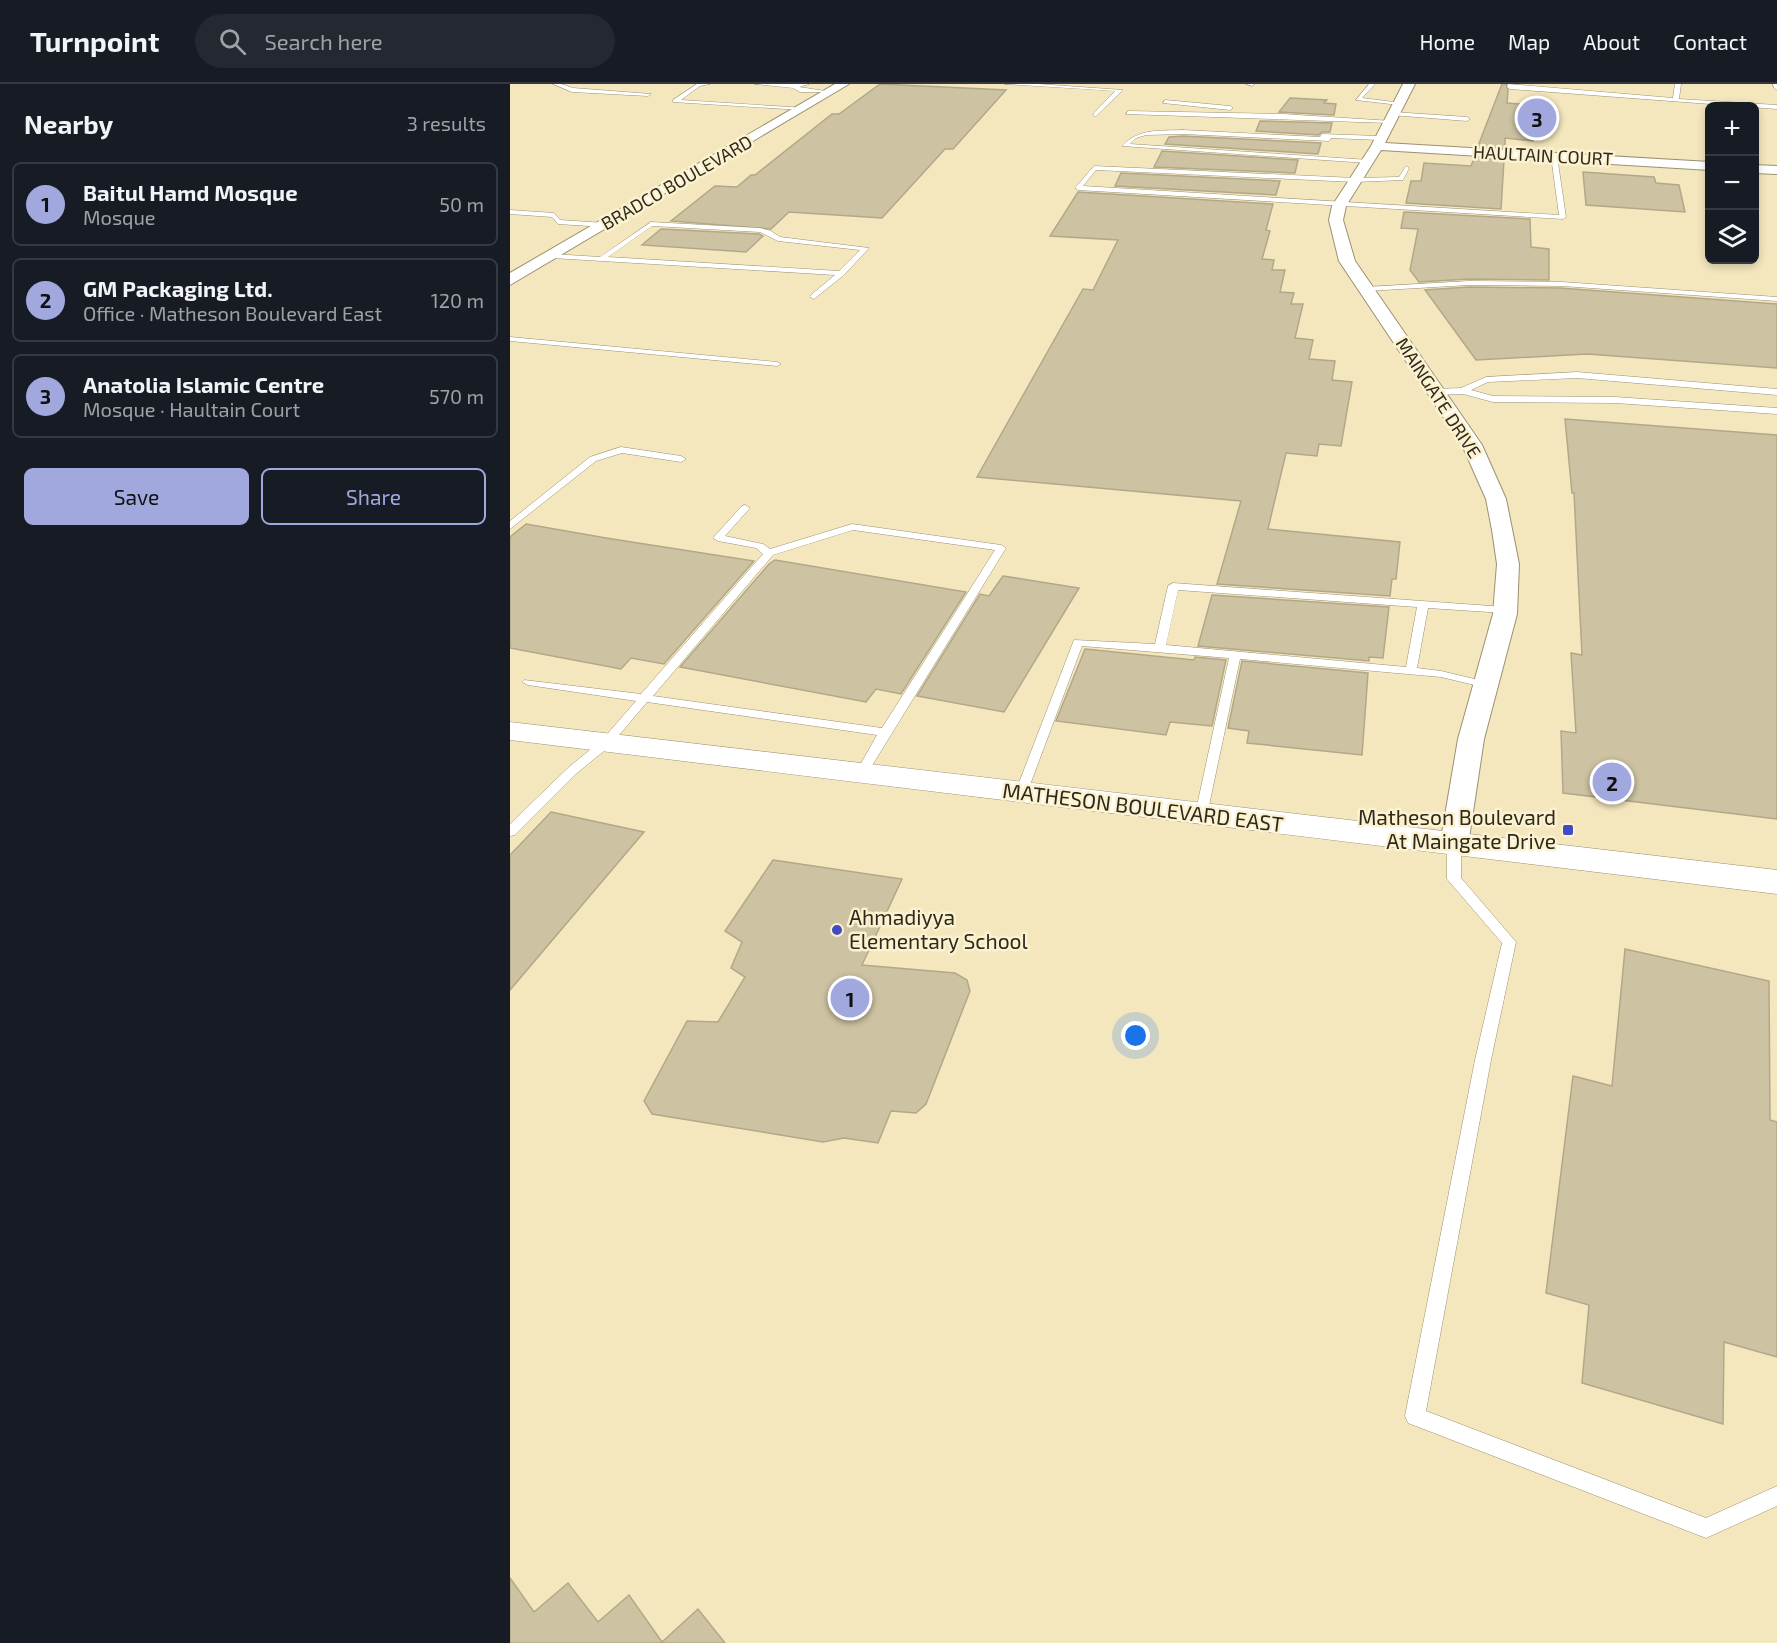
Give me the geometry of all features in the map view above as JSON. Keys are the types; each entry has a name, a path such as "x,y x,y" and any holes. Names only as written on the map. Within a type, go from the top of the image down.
{"street":[{"name":"MAINGATE DRIVE","path":"1409,84 1342,203 1336,220 1347,261 1472,445 1496,499 1509,564 1505,610 1487,686 1471,739 1454,845"},
{"name":"BRADCO BOULEVARD","path":"510,280 516,272 552,256 605,225 802,108 834,86"},
{"name":"HAULTAIN COURT","path":"1383,132 1554,156 1705,166"},
{"path":"1759,169 1777,170"},
{"name":"MATHESON BOULEVARD EAST","path":"510,731 1777,882"}],"lane":[{"path":"556,84 572,90 648,94"},
{"path":"707,84 699,85 675,101 802,108"},
{"path":"758,84 794,86 806,84"},
{"path":"1008,84 1120,90"},
{"path":"1095,115 1127,84"},
{"path":"1372,84 1358,99 1383,132"},
{"path":"1511,84 1510,87 1777,106"},
{"path":"1676,100 1678,84"},
{"path":"794,86 800,90 834,86"},
{"path":"1165,102 1283,116 1383,132"},
{"path":"1128,113 1283,116"},
{"path":"1239,116 1236,131 1331,138"},
{"path":"1383,132 1125,146 1134,137 1145,133 1183,132 1331,138 1383,132 1467,119"},
{"path":"1406,168 1401,179 1355,180 1094,168 1078,188 1563,217 1554,156"},
{"path":"510,212 554,215 558,222 605,225"},
{"path":"601,259 651,224 760,230 769,232 778,239 865,248 814,297"},
{"path":"552,256 841,273"},
{"path":"1367,289 1469,283 1562,284 1777,299"},
{"path":"510,339 777,364"},
{"path":"1462,392 1486,380 1577,375 1777,392"},
{"path":"1436,392 1462,392 1493,399 1616,400 1777,411"},
{"path":"510,526 593,459 621,450 681,459"},
{"path":"745,508 718,538 759,546 769,553"},
{"path":"510,832 573,770 606,743 769,553 852,527 1000,548 861,774"},
{"path":"1160,648 1173,586 1505,610"},
{"path":"1411,671 1424,604"},
{"path":"1021,793 1078,642 1235,654 1441,674 1487,686"},
{"path":"1201,815 1235,654"},
{"path":"528,682 885,732"},
{"path":"1454,845 1454,879 1509,942 1483,1060 1415,1416 1706,1528 1777,1496"}],"shaded area":[{"path":"510,84 1777,84 1777,1643 510,1643"}],"building":[{"path":"880,84 1006,90 953,149 945,149 882,218 789,212 771,229 671,221 715,186 737,187 832,114 839,114"},
{"path":"1502,84 1506,84 1508,90 1507,103 1543,106 1533,141 1505,138 1505,148 1478,146"},
{"path":"1290,98 1327,100 1324,103 1336,104 1334,115 1279,112"},
{"path":"1260,121 1332,123 1330,132 1322,132 1319,135 1256,131"},
{"path":"1169,137 1321,143 1318,154 1165,144"},
{"path":"1162,151 1298,160 1295,173 1154,167"},
{"path":"1474,158 1504,160 1501,209 1406,203 1411,181 1421,181 1424,163 1471,166"},
{"path":"1583,172 1654,177 1656,183 1679,185 1685,212 1586,205"},
{"path":"1121,173 1280,181 1276,195 1115,186"},
{"path":"1078,192 1273,204 1266,230 1270,231 1262,259 1274,260 1272,270 1285,270 1280,292 1294,293 1291,304 1303,304 1295,338 1313,340 1309,359 1335,361 1332,380 1352,382 1341,446 1319,444 1317,456 1286,453 1268,529 1400,542 1396,579 1392,579 1390,596 1217,584 1241,501 977,477 1083,289 1093,290 1118,240 1050,236"},
{"path":"1404,212 1530,219 1531,247 1549,249 1549,280 1469,279 1419,282 1410,270 1418,229 1401,228"},
{"path":"661,229 763,236 746,252 642,245"},
{"path":"1469,287 1560,288 1777,304 1777,368 1587,354 1476,360 1425,290"},
{"path":"1565,419 1777,435 1777,819 1563,793 1561,731 1576,733 1571,653 1582,655 1574,493 1572,493"},
{"path":"526,524 754,561 664,664 631,658 621,669 510,648 510,537"},
{"path":"775,560 966,592 901,694 876,689 866,702 680,667 769,564"},
{"path":"1003,576 1079,588 1004,712 917,696 980,594 989,596"},
{"path":"1212,595 1389,607 1383,658 1369,657 1369,661 1198,646"},
{"path":"1085,649 1194,660 1195,657 1226,660 1212,726 1170,722 1166,735 1056,721"},
{"path":"1242,661 1368,673 1362,755 1247,743 1249,731 1228,728"},
{"path":"551,812 644,832 510,990 510,855"},
{"path":"773,860 902,879 862,965 955,973 967,980 970,991 926,1104 916,1113 891,1111 878,1143 844,1138 823,1142 652,1114 644,1101 687,1021 718,1022 745,977 731,968 742,942 725,931"},
{"path":"1625,949 1769,981 1770,1120 1777,1122 1777,1357 1724,1342 1723,1424 1582,1383 1589,1305 1546,1293 1573,1076 1612,1086"},
{"path":"510,1578 534,1612 568,1583 598,1622 629,1595 662,1642 698,1609 725,1643 510,1643"}],"place":[{"name":"Anatolia Islamic Centre","path":"1537,118"},
{"name":"GM Packaging Ltd.","path":"1612,782"},
{"name":"Matheson Boulevard At Maingate Drive","path":"1568,830"},
{"name":"Ahmadiyya Elementary School","path":"837,930"},
{"name":"Baitul Hamd Mosque","path":"850,998"}]}
